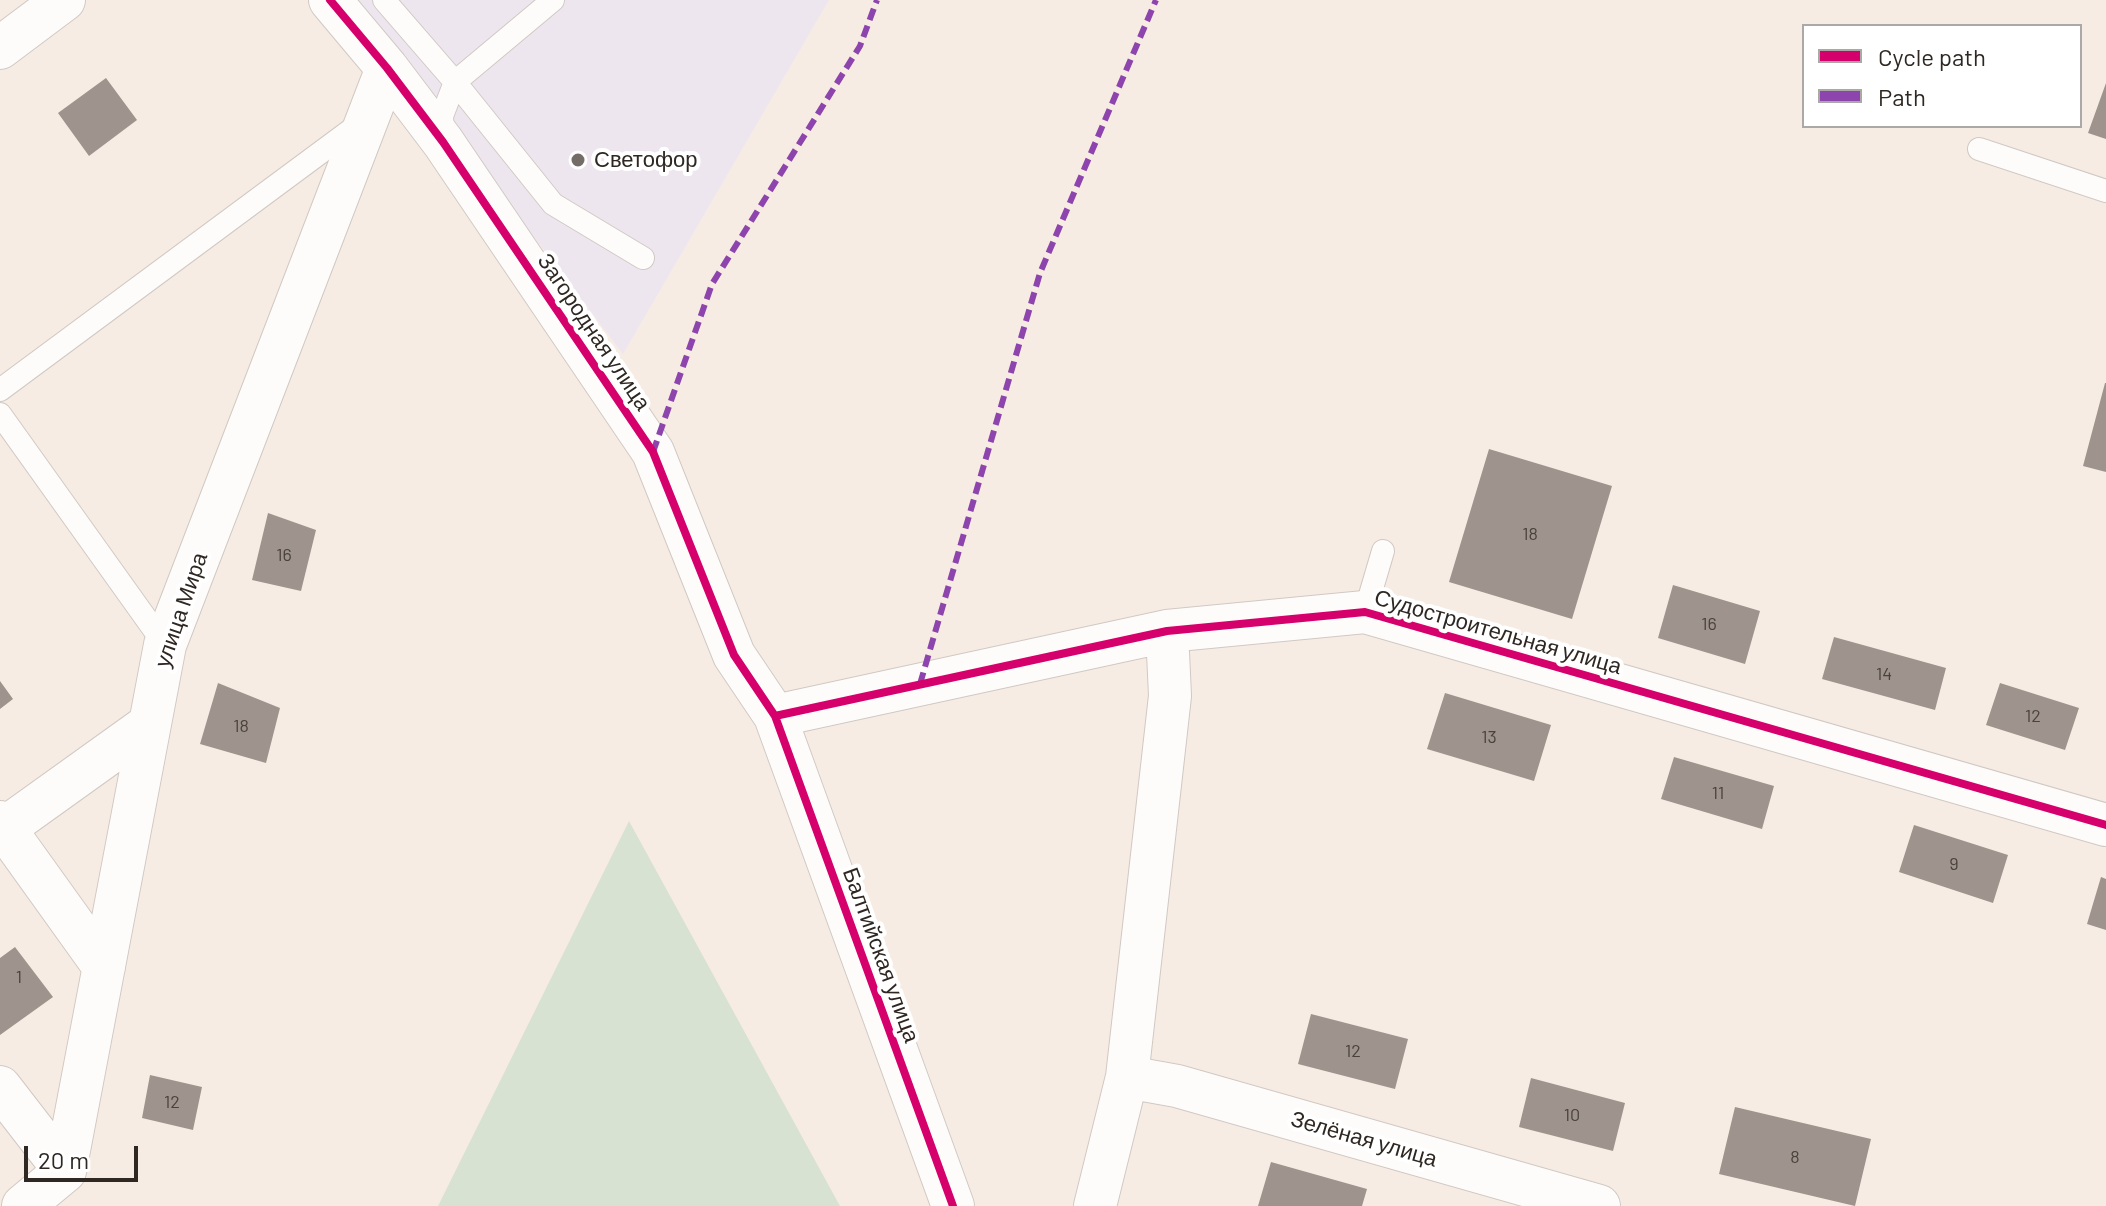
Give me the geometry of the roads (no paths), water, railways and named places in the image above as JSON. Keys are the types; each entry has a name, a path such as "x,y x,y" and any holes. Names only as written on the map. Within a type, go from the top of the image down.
{"street":[{"path":"0,48 64,0"},
{"name":"Загородная улица","path":"330,0 443,142 653,452 734,655 775,716"},
{"name":"улица Мира","path":"65,1171 165,645 387,68"},
{"name":"Судостроительная улица","path":"775,716 1167,631 1365,612 2106,825"},
{"path":"1095,1206 1127,1077 1170,696 1167,631"},
{"name":"Балтийская улица","path":"775,716 953,1206"},
{"path":"104,967 2,825 150,724"},
{"name":"Зелёная улица","path":"1127,1077 1177,1086 1599,1206"},
{"path":"0,1087 65,1171 23,1206"}],"lane":[{"path":"384,0 553,204 643,258"},
{"path":"443,142 442,116 455,82 553,0"},
{"path":"0,390 366,119"},
{"path":"1979,149 2106,191"},
{"path":"0,414 165,645"},
{"path":"1365,612 1383,551"}],"place":[{"name":"Светофор","path":"578,160"}]}
